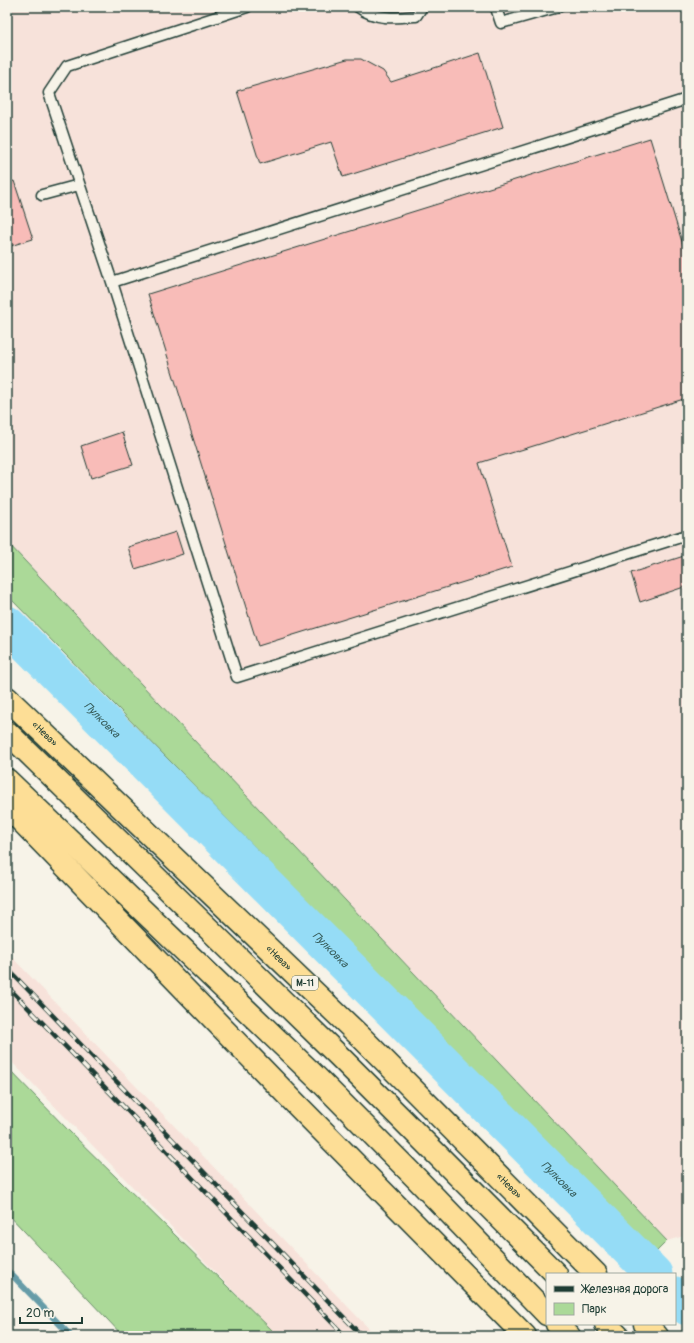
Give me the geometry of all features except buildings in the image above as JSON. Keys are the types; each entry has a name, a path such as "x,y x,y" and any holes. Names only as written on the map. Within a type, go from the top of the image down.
{"highway":[{"name":"«Нева»","path":"7,698 359,1035 595,1273"},
{"name":"М-11","path":"7,732 340,1056 555,1273"},
{"path":"7,780 318,1079 546,1313"},
{"path":"7,806 291,1100 525,1336"},
{"path":"558,1325 569,1336"},
{"path":"607,1325 618,1336"},
{"path":"646,1325 657,1336"}],"lane":[{"path":"247,7 67,66 49,93 112,282 237,677 687,535"},
{"path":"358,7 368,14 392,19 416,16 422,7"},
{"path":"495,7 501,23 558,7"},
{"path":"112,282 687,99"},
{"path":"42,195 79,185"}],"shaded area":[{"path":"7,7 687,7 687,1235 667,1241 7,542"},
{"path":"7,952 376,1336 277,1336 7,1057"}],"green space":[{"path":"7,542 667,1241 654,1254 7,595"},
{"path":"7,1067 68,1130 278,1336 123,1336 7,1213"}],"waterway":[{"name":"Пулковка","path":"7,624 653,1273"},
{"path":"7,1270 71,1336"},
{"name":"Пулковка","path":"676,1296 687,1307"}],"railway":[{"path":"7,968 362,1336"},
{"path":"7,986 345,1336"}]}
